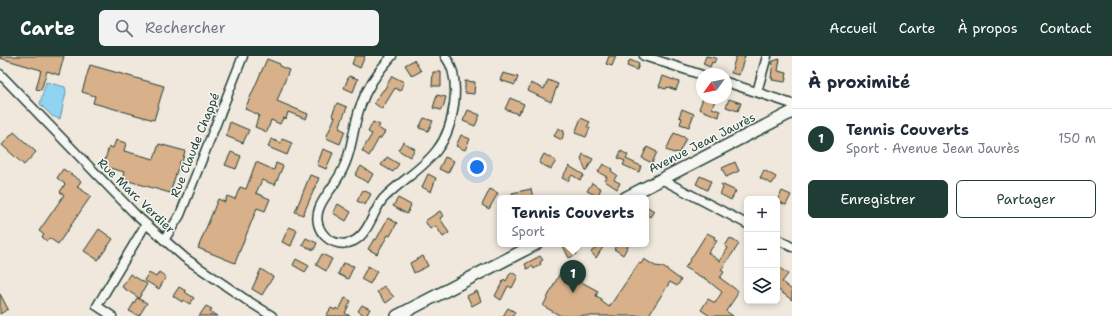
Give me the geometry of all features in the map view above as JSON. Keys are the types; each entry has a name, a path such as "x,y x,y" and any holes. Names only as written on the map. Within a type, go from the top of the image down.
{"main road":[{"name":"Avenue Jean Jaurès","path":"631,195 792,112"},
{"path":"396,316 530,247"}],"street":[{"name":"Rue Claude Chappé","path":"164,240 180,215 243,56"},
{"path":"392,56 378,71 367,89 360,108 348,159 337,181 318,210 318,221 323,234 332,241 338,243 349,243 361,236 383,200 438,150 452,113 455,88 454,71 450,62 445,56"},
{"path":"644,56 696,73"},
{"path":"758,92 767,56"},
{"name":"Rue Marc Verdier","path":"0,74 137,216 185,258 272,316"},
{"path":"732,84 792,104"},
{"path":"661,179 744,222"},
{"path":"112,316 96,306 146,224"},
{"path":"780,241 792,247"}],"water":[{"path":"46,82 65,87 66,92 60,119 52,116 40,104"}],"building":[{"path":"0,56 64,56 59,75 47,71 41,90 36,89 41,70 0,58"},
{"path":"355,56 365,56 360,68 352,64"},
{"path":"609,56 616,56 612,66 606,64"},
{"path":"706,56 716,58 710,67 703,64"},
{"path":"736,56 745,56 739,75 732,73"},
{"path":"267,59 280,64 279,66 289,70 277,101 308,114 306,119 288,112 286,119 283,118 280,124 271,120 267,132 255,127 259,115 245,109"},
{"path":"780,59 778,71 787,73 785,82 772,80 773,78 771,78 773,61"},
{"path":"414,60 421,71 412,76 405,65"},
{"path":"630,60 639,64 637,70 627,66"},
{"path":"90,65 164,86 154,120 93,103 95,96 82,92"},
{"path":"433,72 441,72 441,86 432,86"},
{"path":"503,73 518,77 515,85 500,80"},
{"path":"349,76 358,79 353,92 344,88"},
{"path":"392,76 404,82 400,91 395,88 382,109 374,103"},
{"path":"663,76 679,82 676,90 667,87 666,89 659,87"},
{"path":"548,80 558,84 551,102 528,91 531,83 544,89"},
{"path":"465,81 475,82 474,94 465,93"},
{"path":"437,95 446,97 441,110 433,108"},
{"path":"510,98 524,104 518,114 505,109"},
{"path":"732,100 741,103 738,111 726,107 727,104 732,104"},
{"path":"337,103 347,107 339,128 345,131 340,144 326,138 335,117 332,115"},
{"path":"701,104 714,104 712,108 720,111 719,117 699,109"},
{"path":"682,109 694,114 689,127 680,124 682,118 679,117"},
{"path":"468,110 480,115 475,126 463,121"},
{"path":"424,118 433,121 428,131 419,128"},
{"path":"581,118 590,122 587,127 590,128 586,137 575,133"},
{"path":"230,122 249,130 243,143 226,136"},
{"path":"373,122 380,125 378,128 385,132 380,139 379,138 369,156 362,151 372,134 368,132"},
{"path":"558,128 564,131 562,140 554,136"},
{"path":"14,132 36,152 24,165 2,145"},
{"path":"674,133 686,138 679,153 666,150"},
{"path":"461,135 470,139 465,150 456,146"},
{"path":"271,139 281,143 282,139 292,143 287,155 268,147"},
{"path":"116,140 126,143 124,151 154,159 159,144 185,151 182,162 180,161 170,193 122,179 124,172 103,166 109,147 113,148"},
{"path":"403,142 415,149 410,157 398,150"},
{"path":"647,147 657,152 652,163 642,158"},
{"path":"323,149 333,153 326,169 317,165"},
{"path":"621,151 628,155 626,159 641,166 639,172 623,165 625,161 618,158"},
{"path":"231,152 241,156 236,169 225,165"},
{"path":"544,154 556,161 551,169 539,163"},
{"path":"583,154 593,159 586,171 581,159"},
{"path":"387,157 399,164 393,172 381,165"},
{"path":"445,157 454,161 448,173 439,169"},
{"path":"256,162 274,170 276,163 283,166 275,185 262,180 256,193 270,199 265,211 257,208 235,263 198,248 218,199 225,202 227,196 235,199 240,187 246,189"},
{"path":"735,162 739,171 726,177 722,168"},
{"path":"603,164 612,169 611,171 617,175 614,180 620,183 617,189 605,181 607,177 598,172"},
{"path":"361,166 373,174 368,183 355,175"},
{"path":"569,166 584,175 580,180 572,175 568,181 562,178"},
{"path":"63,169 81,181 77,187 91,196 58,244 49,238 47,241 42,237 44,235 39,231 64,195 60,192 65,184 57,178"},
{"path":"764,170 776,177 772,184 760,178"},
{"path":"428,174 436,178 431,192 422,187"},
{"path":"310,175 319,178 303,215 295,212"},
{"path":"700,176 711,181 707,190 696,184"},
{"path":"592,183 601,189 598,195 587,191"},
{"path":"721,184 736,191 731,200 720,194 723,188"},
{"path":"490,189 498,193 489,209 482,205"},
{"path":"531,189 532,195 512,195 512,193"},
{"path":"363,190 371,194 365,205 357,201"},
{"path":"782,191 791,195 786,205 780,202 780,196"},
{"path":"398,198 411,205 407,214 393,206"},
{"path":"338,204 351,212 346,221 333,213"},
{"path":"649,208 654,211 650,217 649,216"},
{"path":"440,211 443,216 440,218 449,233 443,237 436,226 430,229 425,221"},
{"path":"388,218 397,223 377,254 368,249 374,239 376,240"},
{"path":"289,227 297,230 291,246 282,242"},
{"path":"99,229 113,239 98,260 84,251"},
{"path":"707,233 715,237 714,239 717,241 708,253 720,261 728,248 725,246 730,238 739,244 721,270 724,272 720,278 738,291 736,294 737,295 726,311 733,316 710,316 701,310 708,299 715,303 722,292 707,280 685,268"},
{"path":"306,238 317,243 314,250 302,245"},
{"path":"564,247 574,247 577,254 569,258"},
{"path":"597,247 603,247 596,258 591,252"},
{"path":"615,247 627,247 623,255 614,249"},
{"path":"322,254 332,259 326,271 316,265"},
{"path":"423,256 428,266 414,273 410,263"},
{"path":"540,256 543,260 540,262 541,264 534,269 532,266 527,269 525,264"},
{"path":"296,259 309,266 305,272 293,265"},
{"path":"644,259 655,266 663,267 681,280 677,286 670,282 648,316 561,316 543,306 561,271 598,291 596,296 602,299 601,301 609,307 639,263 641,264"},
{"path":"343,263 354,266 348,279 338,274"},
{"path":"368,266 377,271 370,284 361,279"},
{"path":"780,268 788,274 782,282 792,290 792,300 780,291"},
{"path":"261,269 273,277 262,295 252,289"},
{"path":"159,272 166,277 159,289 144,280 149,273 156,277"},
{"path":"511,272 518,276 512,288 508,286 501,300 495,296 504,279 506,281"},
{"path":"130,274 147,284 139,298 122,287"},
{"path":"384,286 394,297 386,303 377,292"},
{"path":"179,287 194,298 190,304 183,300 182,302 173,296"},
{"path":"477,291 481,301 472,306 467,296"},
{"path":"0,294 8,309 0,314"},
{"path":"137,298 147,303 139,316 129,311"},
{"path":"345,298 351,301 345,313 350,316 326,316 331,308 335,310 336,308 339,310"},
{"path":"362,305 370,309 366,316 358,311"},
{"path":"206,306 212,309 210,312 217,316 199,316"},
{"path":"508,308 515,312 513,316 503,316"}],"place":[{"name":"Tennis Couverts","path":"573,293"}]}
